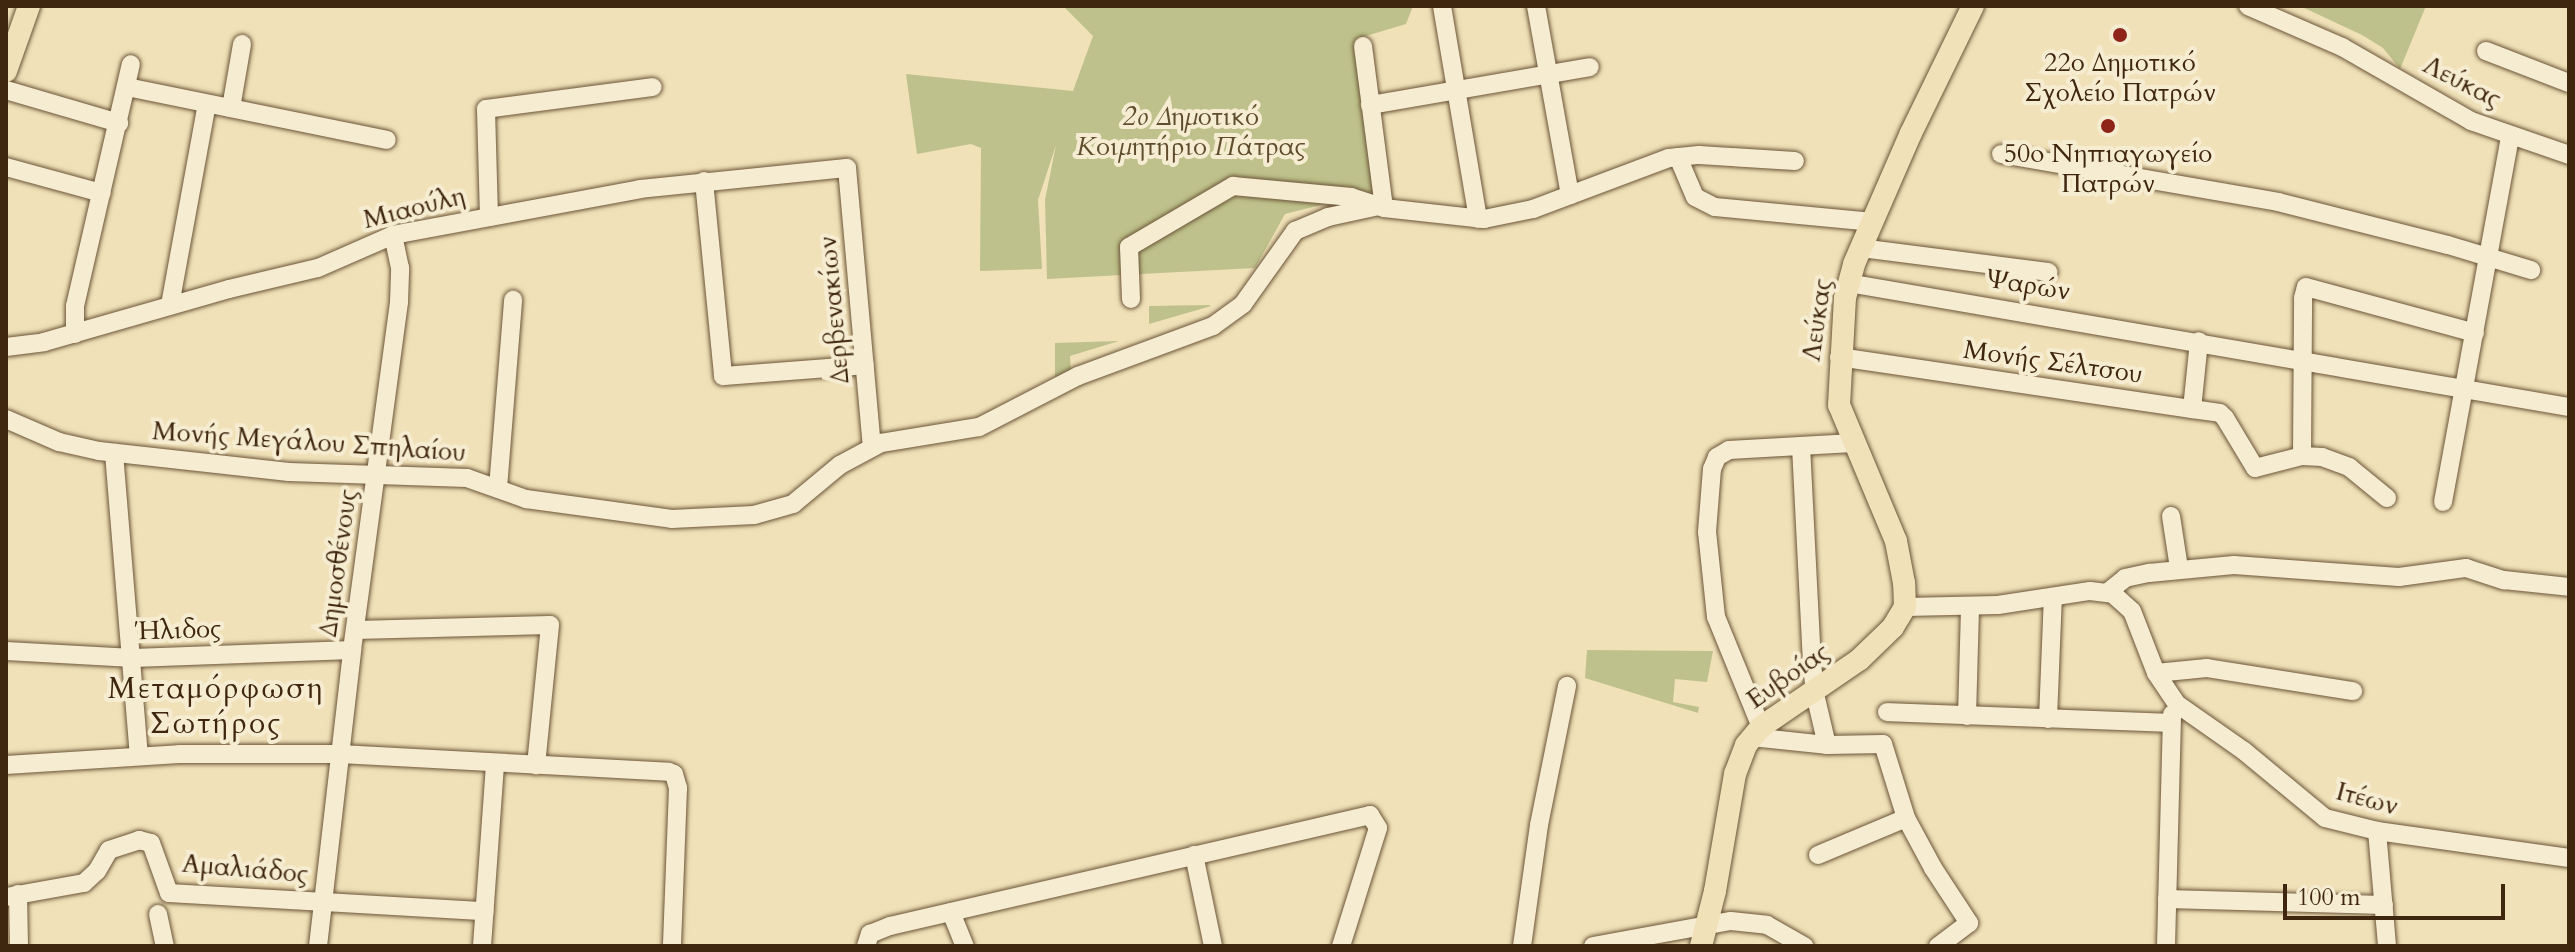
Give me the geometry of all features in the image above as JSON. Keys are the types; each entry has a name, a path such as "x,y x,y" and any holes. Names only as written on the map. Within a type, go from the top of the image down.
{"main road":[{"path":"6,71 13,31 29,6"},
{"name":"Λεύκας","path":"1905,607 1896,541 1883,503 1853,443 1839,405 1839,357 1848,283 1861,248 1926,97 1973,6"},
{"name":"Ευβοίας","path":"1704,935 1735,774 1756,732 1815,694 1876,644 1905,607"}],"street":[{"path":"1442,6 1478,219"},
{"path":"1536,6 1570,195"},
{"name":"Λεύκας","path":"2248,6 2342,47 2453,112 2510,136 2568,151"},
{"path":"231,108 242,44"},
{"path":"1363,46 1382,207"},
{"path":"2486,51 2569,83"},
{"path":"75,334 75,306 131,64"},
{"path":"1370,105 1590,67"},
{"path":"127,87 387,140"},
{"path":"489,217 486,109 653,87"},
{"path":"6,90 119,123"},
{"path":"170,305 207,104"},
{"path":"2443,502 2510,136"},
{"path":"2001,154 2266,200 2531,270"},
{"path":"1678,157 1695,197 1715,207 1873,222"},
{"name":"Μονής Μεγάλου Σπηλαίου","path":"1131,299 1129,247 1233,186 1351,197 1382,207 1478,219 1514,214 1678,157 1795,161"},
{"path":"6,167 102,193"},
{"name":"Μιαούλη","path":"6,347 75,334 170,305 318,268 393,235 704,181 847,168"},
{"name":"Δερβενακίων","path":"847,168 872,447"},
{"path":"704,181 723,376 865,365"},
{"name":"Μονής Μεγάλου Σπηλαίου","path":"6,419 72,446 114,453 271,471 467,478 526,499 672,519 754,515 793,504 840,465 872,447 898,439 944,435 989,423 1078,376 1213,326 1243,304 1295,231 1328,217 1382,207"},
{"name":"Δημοσθένους","path":"318,946 352,650 399,302 400,268 393,235"},
{"path":"1861,248 2048,272"},
{"name":"Ψαρών","path":"1848,283 2569,407"},
{"path":"2387,498 2349,467 2322,457 2302,456 2303,298 2309,286 2475,333"},
{"path":"498,488 513,300"},
{"path":"2192,409 2199,341"},
{"name":"Μονής Σέλτσου","path":"1839,357 2220,413 2255,468 2302,456"},
{"path":"1853,443 1729,450 1717,457 1707,507 1707,550 1716,617 1756,732 1827,745 1883,744 1906,818 1969,923 1938,946"},
{"path":"1801,446 1815,694 1827,745"},
{"path":"114,453 139,755"},
{"path":"2171,516 2179,568"},
{"path":"1905,607 1970,607 2090,591 2108,592 2125,578 2179,568 2254,565 2399,577 2466,568 2504,580 2569,587"},
{"name":"Ιτέων","path":"2108,592 2118,596 2132,611 2156,673 2177,704 2244,751 2325,818 2377,831 2569,858"},
{"path":"2048,719 2053,597"},
{"path":"1967,716 1970,607"},
{"path":"355,630 550,625 536,765"},
{"name":"Ήλιδος","path":"6,651 133,658 352,650"},
{"path":"2156,673 2207,668 2353,691"},
{"path":"1522,946 1539,825 1567,686"},
{"path":"2166,946 2170,723 2177,704"},
{"path":"1887,712 2170,723"},
{"path":"6,765 139,755 340,754 674,774 678,788 672,946"},
{"path":"482,946 495,763"},
{"path":"866,946 870,934 880,930 951,912 1358,816 1374,818 1378,828 1375,842 1341,946"},
{"path":"1818,855 1906,818"},
{"path":"2377,831 2387,946"},
{"name":"Αμαλιάδος","path":"12,896 84,883 97,871 109,850 139,840 151,843 169,893 484,911"},
{"path":"1194,855 1213,946"},
{"path":"12,896 19,946"},
{"path":"2167,899 2384,905"},
{"path":"951,912 965,946"},
{"path":"158,914 165,946"},
{"path":"1593,946 1704,935 1731,921 1767,925 1804,946"}],"green space":[{"name":"2o Δημοτικό Κοιμητήριο Πάτρας","path":"1063,6 1413,6 1406,24 1356,39 1376,191 1285,214 1255,268 1047,279 1045,200 1056,145 1038,200 1042,269 980,271 981,148 971,144 917,154 906,74 1073,91 1093,36"},
{"path":"2300,6 2426,6 2400,69 2383,48"},
{"path":"1149,306 1211,306 1149,324"},
{"path":"1119,341 1070,356 1071,371 1055,377 1055,343"},
{"path":"1587,650 1713,651 1707,682 1675,679 1673,702 1699,707 1698,713 1585,678"}],"place":[{"name":"22ο Δημοτικό Σχολείο Πατρών","path":"2120,35"},
{"name":"50o Νηπιαγωγείο Πατρών","path":"2108,126"}],"district":[{"name":"Μεταμόρφωση Σωτήρος","path":"216,706"}]}
